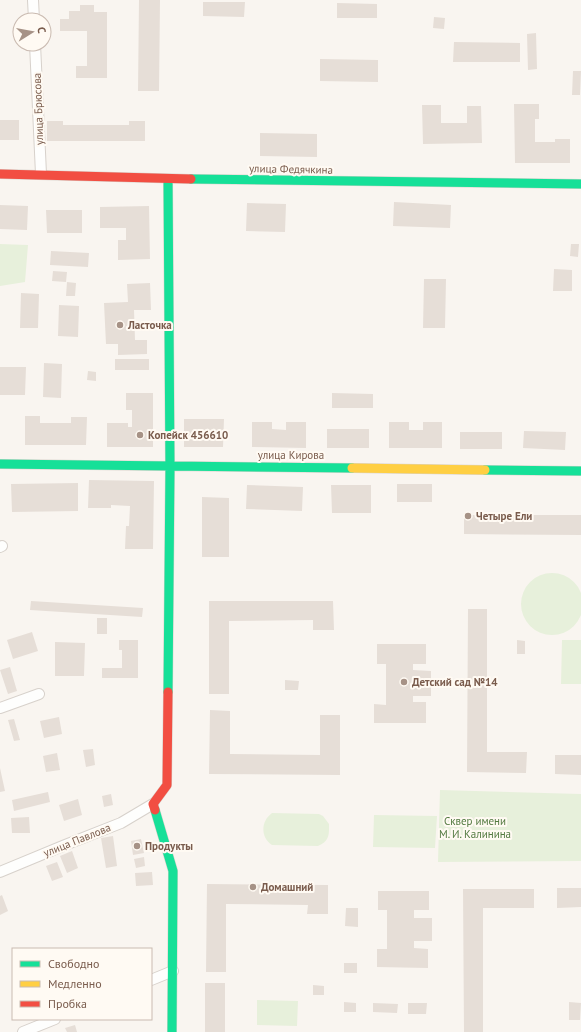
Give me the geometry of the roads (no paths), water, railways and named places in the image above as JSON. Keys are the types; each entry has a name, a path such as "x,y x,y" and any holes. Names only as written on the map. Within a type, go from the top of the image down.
{"street":[{"path":"33,0 34,12"},
{"name":"улица Брюсова","path":"35,52 41,174"},
{"name":"улица Федячкина","path":"0,174 41,174 168,179 581,184"},
{"path":"168,179 170,467 167,784 153,804 173,871 172,1032"},
{"name":"улица Кирова","path":"0,464 581,471"},
{"path":"0,708 39,694"},
{"name":"улица Павлова","path":"0,872 121,823 153,804"},
{"path":"152,980 173,971"},
{"path":"23,1032 53,1020"}],"place":[{"name":"Ласточка","path":"120,325"},
{"name":"Копейск 456610","path":"140,435"},
{"name":"Четыре Ели","path":"468,516"},
{"name":"Детский сад №14","path":"404,682"},
{"name":"Продукты","path":"137,846"},
{"name":"Домашний","path":"253,887"}],"park label":[{"name":"Сквер имени М. И. Калинина","path":"475,827"}]}
